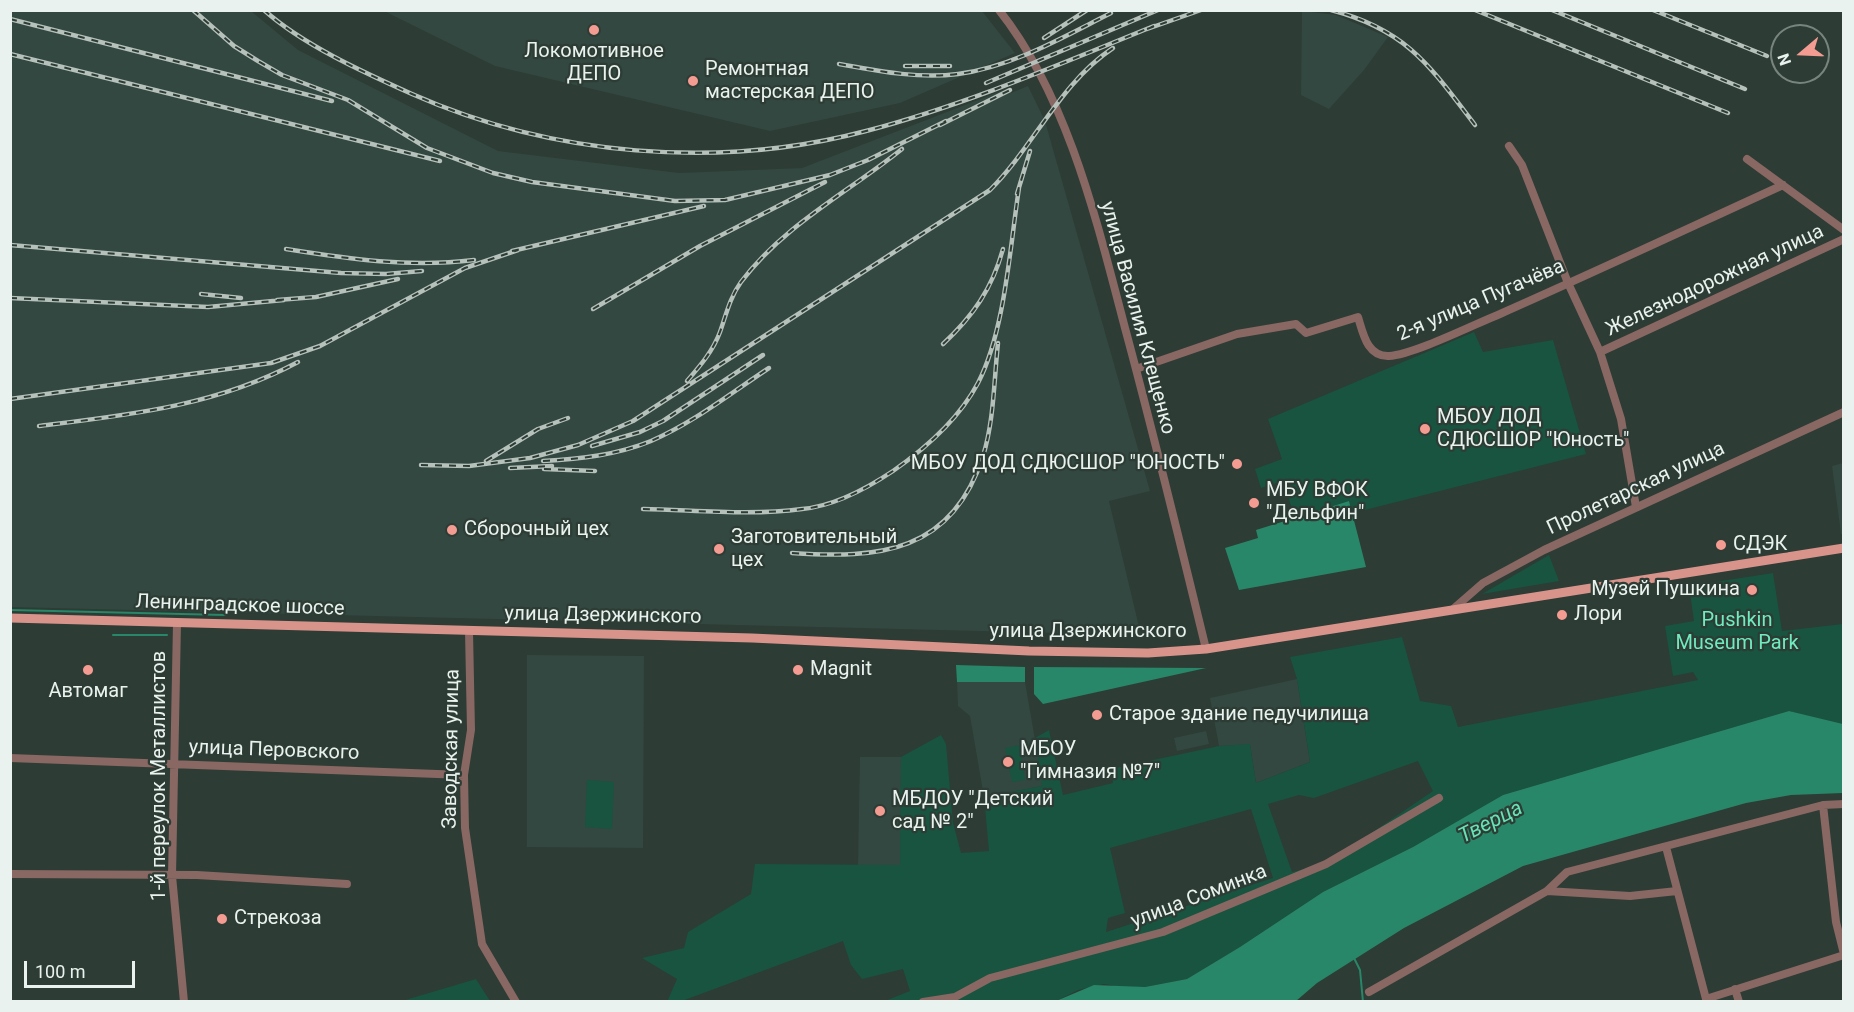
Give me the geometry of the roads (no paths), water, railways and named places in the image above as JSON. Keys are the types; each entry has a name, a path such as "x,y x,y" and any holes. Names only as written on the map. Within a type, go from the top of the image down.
{"main road":[{"name":"улица Дзержинского","path":"469,631 752,638 1029,651 1148,653 1206,649 1844,548"},
{"name":"Ленинградское шоссе","path":"10,618 469,631"}],"street":[{"name":"улица Василия Клещенко","path":"999,10 1018,34 1039,69 1068,140 1110,273 1206,649"},
{"path":"1509,146 1522,165 1568,284 1600,352 1621,419 1636,507"},
{"path":"1748,159 1844,230"},
{"name":"2-я улица Пугачёва","path":"1136,369 1237,334 1296,324 1306,333 1358,317 1365,340 1373,352 1388,356 1463,329 1568,284 1783,185"},
{"name":"Железнодорожная улица","path":"1600,352 1844,239"},
{"name":"Пролетарская улица","path":"1452,610 1474,589 1492,577 1636,507 1844,412"},
{"name":"1-й переулок Металлистов","path":"177,623 172,876 184,1002"},
{"name":"Заводская улица","path":"469,631 471,730 464,775 465,828 482,944 516,1002"},
{"name":"улица Перовского","path":"10,759 175,763 464,775"},
{"name":"улица Соминка","path":"923,1002 955,997 990,978 1163,932 1326,864 1439,798"},
{"path":"1369,992 1547,891 1567,872 1823,805 1844,804"},
{"path":"1666,847 1706,999 1844,954 1836,922 1823,805"},
{"path":"10,874 172,876 347,884"},
{"path":"1547,891 1630,896 1677,891"},
{"path":"1736,989 1739,1002"}],"waterway":[{"path":"10,610 225,615"},
{"path":"113,635 167,635"},
{"path":"1354,958 1360,970 1363,1002"}],"railway":[{"path":"193,10 234,46 282,75 348,100 427,148 493,173 532,182 675,201 725,200 830,175 868,160 946,121"},
{"path":"264,10 297,35 335,57 412,94 466,115 521,131 578,143 636,150 694,153 752,150 810,143 903,121 1048,69 1154,26"},
{"path":"1044,38 1087,10"},
{"path":"986,83 1158,10"},
{"path":"1147,29 1201,10"},
{"path":"1331,10 1379,28 1415,53 1430,68 1475,125"},
{"path":"1475,10 1728,113"},
{"path":"1552,10 1745,89"},
{"path":"1653,10 1767,56"},
{"path":"839,64 913,75 958,74 1017,58 1111,13"},
{"path":"10,19 332,101"},
{"path":"421,465 469,466 530,458 578,445 633,421 990,190 1006,173 1062,97 1094,62 1113,48"},
{"path":"10,54 440,161"},
{"path":"905,66 950,66"},
{"path":"940,125 1010,90"},
{"path":"687,381 714,346 734,294 758,262 796,226 902,149"},
{"path":"1017,194 1030,151"},
{"path":"593,309 700,246 825,182"},
{"path":"643,509 743,512 814,507 850,496 872,484 929,443 961,409 978,383 987,362 995,339 1005,288 1019,188"},
{"path":"512,251 704,206"},
{"path":"10,245 341,273 386,274 422,271"},
{"path":"286,249 403,263 474,260"},
{"path":"943,344 980,301 993,277 1003,249"},
{"path":"10,399 271,363 320,346 465,268 518,250"},
{"path":"277,300 316,297 398,279"},
{"path":"201,294 241,298"},
{"path":"10,298 208,307 284,300"},
{"path":"792,553 824,555 882,551 908,543 932,531 952,513 969,488 987,443 992,415 998,343"},
{"path":"592,446 640,432 663,421 763,355"},
{"path":"39,426 139,413 204,399 267,377 298,362"},
{"path":"543,461 598,455 625,450 651,441 697,417 769,368"},
{"path":"486,461 538,429 568,418"},
{"path":"510,468 552,466"},
{"path":"544,469 595,471"}],"place":[{"name":"Локомотивное ДЕПО","path":"594,30"},
{"name":"Ремонтная мастерская ДЕПО","path":"693,81"},
{"name":"МБОУ ДОД СДЮСШОР \"Юность\"","path":"1425,429"},
{"name":"МБОУ ДОД СДЮСШОР \"ЮНОСТЬ\"","path":"1237,464"},
{"name":"МБУ ВФОК \"Дельфин\"","path":"1254,503"},
{"name":"Сборочный цех","path":"452,530"},
{"name":"СДЭК","path":"1721,545"},
{"name":"Заготовительный цех","path":"719,549"},
{"name":"Музей Пушкина","path":"1752,590"},
{"name":"Лори","path":"1562,615"},
{"name":"Автомаг","path":"88,670"},
{"name":"Magnit","path":"798,670"},
{"name":"Старое здание педучилища","path":"1097,715"},
{"name":"МБОУ \"Гимназия №7\"","path":"1008,762"},
{"name":"МБДОУ \"Детский сад № 2\"","path":"880,811"},
{"name":"Стрекоза","path":"222,919"}],"park label":[{"name":"Pushkin Museum Park","path":"1737,632"}],"water label":[{"name":"Тверца","path":"1491,823"}]}
